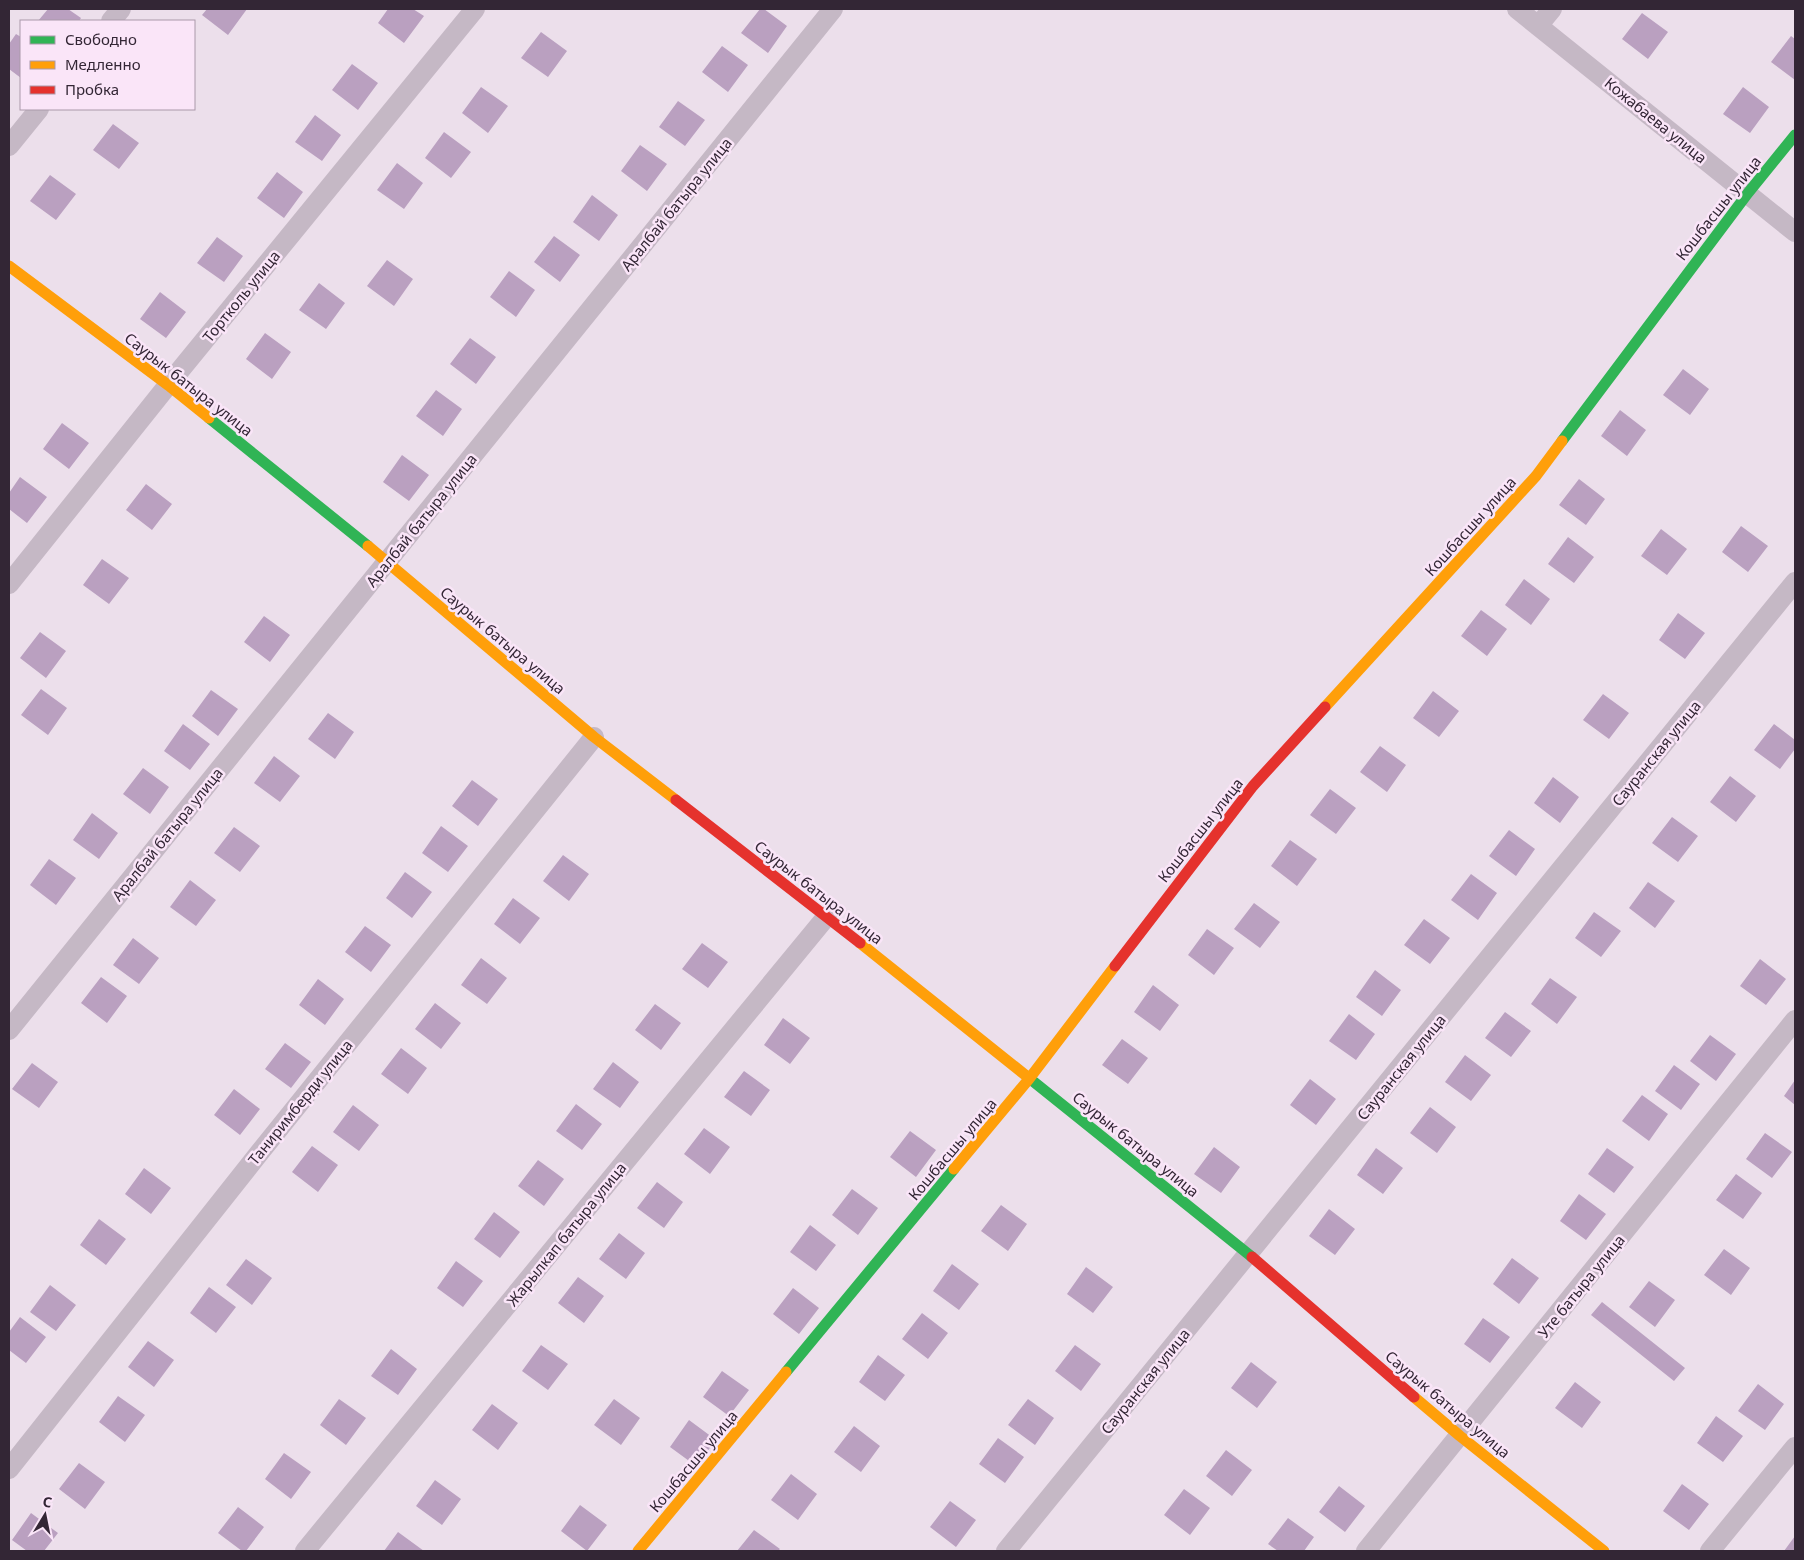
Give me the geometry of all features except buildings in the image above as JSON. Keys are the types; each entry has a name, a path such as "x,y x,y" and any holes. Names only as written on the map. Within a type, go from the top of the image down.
{"street":[{"path":"112,20 121,9"},
{"name":"Тортколь улица","path":"9,584 168,385 475,9"},
{"name":"Аралбай батыра улица","path":"9,1030 833,9"},
{"name":"Кожабаева улица","path":"1517,9 1795,232"},
{"path":"1538,26 1552,9"},
{"path":"9,146 38,110"},
{"name":"Кошбасшы улица","path":"638,1551 1029,1078 1253,786 1536,476 1748,193 1795,135"},
{"name":"Саурык батыра улица","path":"9,266 168,385 388,562 594,737 827,916 1249,1254 1460,1436 1604,1551"},
{"name":"Сауранская улица","path":"1006,1551 1795,582"},
{"name":"Таниримберди улица","path":"9,1469 260,1152 594,737"},
{"name":"Жарылкап батыра улица","path":"305,1551 827,916"},
{"name":"Уте батыра улица","path":"1366,1551 1795,1020"},
{"path":"1710,1551 1795,1447"}],"traffic: fast":[{"path":"1562,441 1748,193 1795,135"},
{"path":"209,418 368,546"},
{"path":"1029,1078 1252,1257"},
{"path":"786,1372 954,1169"}],"traffic: slow":[{"path":"9,266 209,418"},
{"path":"1325,707 1536,476 1562,441"},
{"path":"368,546 594,737 676,800"},
{"path":"860,943 1029,1078"},
{"path":"954,1169 1029,1079 1115,966"},
{"path":"638,1551 786,1372"},
{"path":"1414,1397 1604,1551"}],"traffic: jam":[{"path":"1115,966 1253,786 1325,707"},
{"path":"676,800 860,943"},
{"path":"1252,1257 1414,1397"}]}
